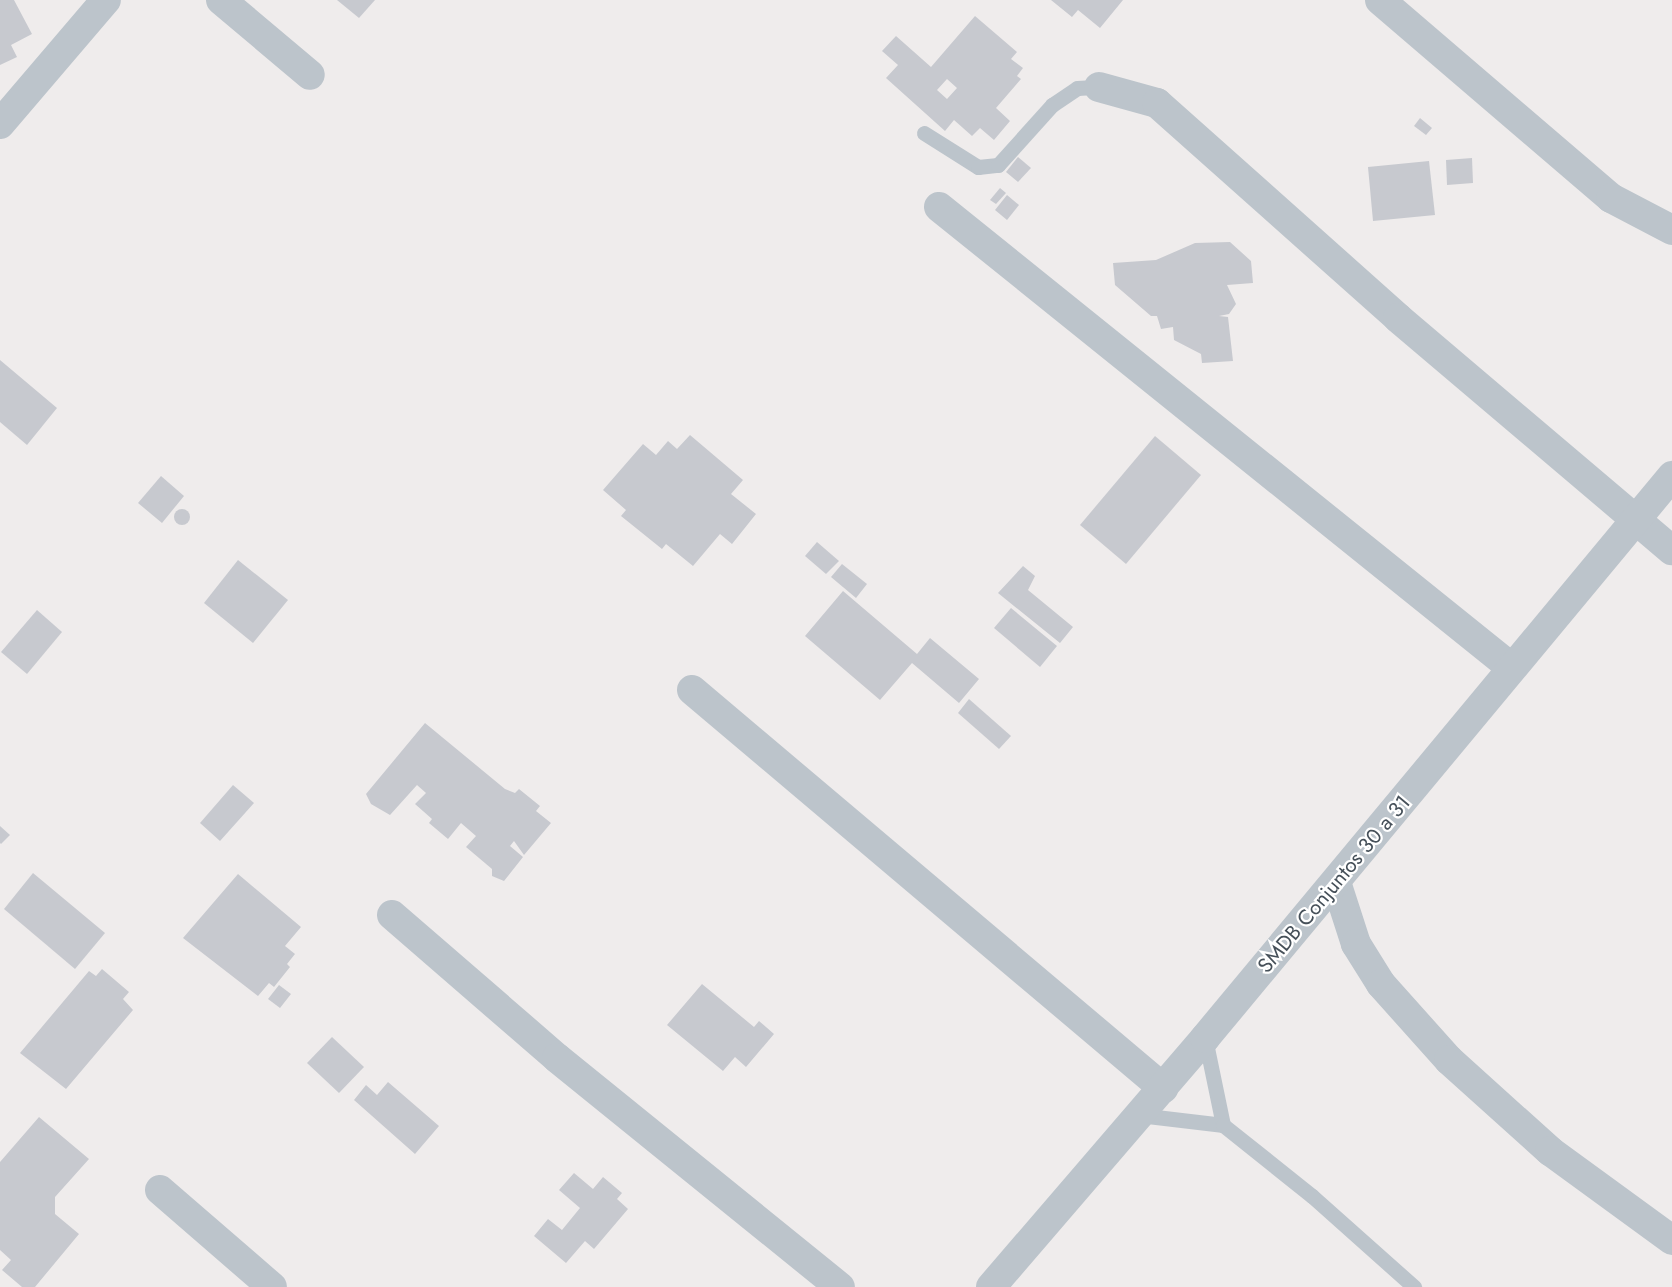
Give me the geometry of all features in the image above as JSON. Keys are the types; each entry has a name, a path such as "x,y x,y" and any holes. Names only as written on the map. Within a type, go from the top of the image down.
{"street":[{"path":"0,124 106,0"},
{"path":"220,0 310,75"},
{"path":"1380,0 1611,198 1672,230"},
{"path":"1098,87 1157,103 1672,550"},
{"path":"939,207 1512,668"},
{"name":"SMDB Conjuntos 30 a 31","path":"990,1287 1163,1088 1672,476"},
{"path":"692,690 1163,1088"},
{"path":"1336,882 1356,944 1381,984 1449,1060 1550,1151 1672,1240"},
{"path":"392,915 557,1058 840,1287"},
{"path":"160,1190 272,1287"}],"lane":[{"path":"924,134 978,167 998,165 1052,105 1077,88 1098,87"},
{"path":"1205,1038 1223,1125"},
{"path":"1139,1115 1223,1125 1312,1196 1413,1287"}],"building":[{"path":"0,0 14,0 32,34 11,45 17,57 0,65"},
{"path":"337,0 375,0 359,18"},
{"path":"1051,0 1123,0 1100,28 1078,10 1072,17"},
{"path":"975,16 1017,52 1011,59 1023,68 1017,76 1021,79 996,108 1010,121 994,140 980,128 972,136 954,120 945,131 886,78 898,65 882,51 896,36 931,67","holes":["947,79 957,88 947,99 937,90"]},
{"path":"1420,118 1432,128 1426,135 1414,126"},
{"path":"1018,157 1031,168 1018,182 1006,172"},
{"path":"1472,158 1473,183 1447,185 1446,160"},
{"path":"1429,161 1435,215 1373,221 1368,167"},
{"path":"1000,188 1006,193 996,204 990,200"},
{"path":"1007,195 1019,205 1007,220 995,210"},
{"path":"1230,242 1251,261 1253,283 1227,285 1236,304 1229,314 1219,316 1228,317 1233,361 1202,363 1201,354 1174,340 1173,327 1161,329 1157,316 1151,316 1115,285 1113,263 1156,260 1195,243"},
{"path":"0,360 57,408 27,445 0,422"},
{"path":"690,435 743,480 731,494 756,514 732,544 720,534 693,566 666,544 662,549 621,516 626,510 603,490 643,444 656,455 668,441 677,449"},
{"path":"1155,436 1201,475 1126,564 1080,525"},
{"path":"161,476 184,496 162,523 138,503"},
{"path":"182,509 190,517 182,525 174,517"},
{"path":"817,542 839,561 826,574 805,556"},
{"path":"238,560 288,600 253,643 204,603"},
{"path":"842,564 867,584 856,598 831,577"},
{"path":"1023,566 1035,576 1028,590 1073,627 1060,643 998,593"},
{"path":"843,591 917,654 930,638 979,679 959,703 912,663 880,700 805,636"},
{"path":"1011,608 1057,646 1040,667 994,628"},
{"path":"37,610 62,632 27,674 1,652"},
{"path":"969,699 1011,736 999,749 958,713"},
{"path":"425,723 505,789 515,793 519,789 540,806 536,811 551,823 524,855 514,841 510,846 523,857 504,881 492,876 492,869 466,847 476,836 461,823 448,839 429,823 432,819 415,804 426,793 417,785 390,815 371,804 366,794"},
{"path":"233,785 254,803 220,841 200,823"},
{"path":"0,826 10,835 1,844 0,843"},
{"path":"33,873 105,933 75,969 4,909"},
{"path":"238,874 301,927 285,946 295,954 287,964 290,967 274,987 269,983 258,996 183,938"},
{"path":"102,969 129,992 123,999 133,1010 66,1089 20,1053 89,971 96,976"},
{"path":"702,984 754,1027 759,1021 774,1034 746,1067 735,1057 723,1071 667,1025"},
{"path":"279,985 291,994 280,1008 268,999"},
{"path":"332,1037 364,1067 339,1093 307,1063"},
{"path":"388,1082 439,1126 415,1154 354,1100 366,1085 377,1095"},
{"path":"39,1117 89,1159 55,1197 55,1214 79,1234 35,1287 22,1287 2,1270 11,1260 0,1250 0,1162"},
{"path":"574,1173 593,1189 603,1177 622,1193 617,1199 628,1209 594,1249 585,1241 566,1263 534,1236 548,1219 562,1230 580,1208 559,1190"}]}
